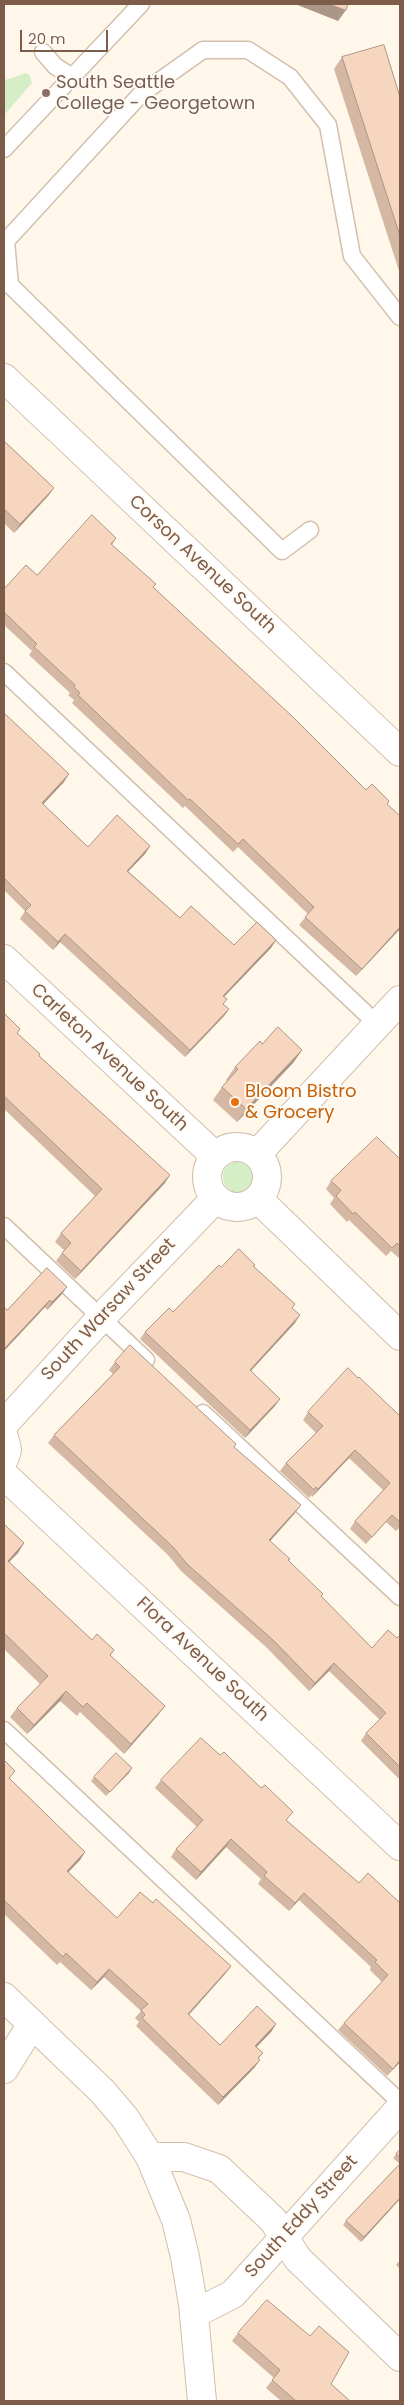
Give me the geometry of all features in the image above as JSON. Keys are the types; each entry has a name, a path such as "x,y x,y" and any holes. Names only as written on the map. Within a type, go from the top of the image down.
{"street":[{"name":"Corson Avenue South","path":"4,378 400,752"},
{"name":"Carleton Avenue South","path":"4,959 215,1156"},
{"path":"257,1154 400,1000"},
{"path":"239,1146 257,1154 266,1170 267,1180 264,1190 258,1199 239,1207 229,1206 216,1198 208,1185 206,1176 208,1166 215,1156 220,1151 239,1146"},
{"name":"South Warsaw Street","path":"4,1424 101,1318 216,1198"},
{"path":"258,1199 400,1336"},
{"path":"4,1437 6,1450 4,1459"},
{"name":"Flora Avenue South","path":"4,1474 400,1846"},
{"path":"4,1997 102,2091 126,2118 150,2157 176,2220 185,2257 194,2314 202,2401"},
{"path":"4,2069 32,2024"},
{"name":"South Eddy Street","path":"194,2314 233,2294 283,2236 400,2108"},
{"path":"150,2157 184,2157 219,2169 272,2220 298,2259 400,2357"}],"lane":[{"path":"4,149 141,4"},
{"path":"310,530 282,551 10,285 6,241 141,94 203,50 248,50 290,77 328,125 352,256 400,317"},
{"path":"43,52 55,66 72,77"},
{"path":"4,672 377,1024"},
{"path":"4,1226 156,1369"},
{"path":"192,1403 400,1597"},
{"path":"4,1730 400,2102"}],"green space":[{"path":"26,73 30,76 32,83 4,115 4,78 5,80"},
{"path":"239,1161 245,1162 250,1166 254,1171 254,1183 250,1188 245,1192 239,1193 233,1192 228,1188 224,1183 223,1177 224,1171 228,1166 233,1162"}],"building":[{"path":"329,4 348,4 346,10"},
{"path":"384,45 400,97 400,236 342,57"},
{"path":"4,441 54,488 20,524 4,509"},
{"path":"92,515 116,538 111,544 156,584 153,587 294,718 366,790 372,784 389,801 387,804 400,816 400,927 362,969 305,917 314,907 243,839 238,844 190,799 188,800 78,695 80,693 74,687 75,685 34,647 37,644 4,612 4,589 26,565 37,575"},
{"path":"4,713 69,774 42,803 88,847 117,815 150,846 127,871 180,918 191,906 234,945 257,922 276,940 223,996 227,999 223,1004 229,1009 190,1050 65,934 58,942 25,911 31,905 4,878"},
{"path":"4,1013 20,1029 17,1033 40,1054 39,1056 170,1175 81,1271 62,1253 71,1243 61,1233 102,1189 4,1096"},
{"path":"278,1027 302,1050 246,1109 222,1087 238,1069 235,1067 260,1041 262,1044"},
{"path":"377,1137 400,1159 400,1246 397,1243 392,1248 355,1212 353,1214 336,1196 341,1190 331,1181"},
{"path":"239,1249 255,1265 253,1266 295,1304 292,1308 300,1315 250,1370 280,1399 250,1430 145,1332 169,1308 173,1312 219,1265 221,1267"},
{"path":"47,1268 67,1287 52,1302 50,1300 4,1349 5,1308 7,1310"},
{"path":"130,1345 236,1444 234,1447 301,1505 269,1540 323,1594 321,1596 372,1648 388,1630 397,1638 400,1635 400,1767 366,1733 386,1713 334,1663 315,1683 272,1639 187,1564 174,1548 54,1435 120,1367 115,1362"},
{"path":"348,1368 400,1416 400,1522 392,1515 372,1537 355,1521 390,1483 355,1450 318,1489 316,1487 314,1490 286,1463 323,1426 308,1412"},
{"path":"4,1524 24,1543 8,1561 92,1640 97,1634 114,1650 110,1655 165,1706 131,1744 87,1703 83,1707 66,1691 34,1725 17,1708 48,1676 4,1633"},
{"path":"201,1738 220,1755 224,1752 261,1788 265,1785 293,1812 286,1820 359,1883 368,1873 400,1903 400,2060 393,2069 344,2023 388,1975 375,1962 377,1960 304,1893 295,1903 264,1876 267,1872 231,1839 201,1872 176,1849 203,1820 161,1780"},
{"path":"116,1753 132,1768 110,1792 94,1777"},
{"path":"4,1760 15,1771 9,1778 85,1852 67,1871 117,1918 140,1892 153,1903 156,1899 231,1966 188,2014 220,2045 257,2006 276,2024 255,2046 263,2053 258,2058 260,2060 223,2097 142,2018 145,2015 141,2010 148,2004 109,1969 97,1982 66,1953 63,1957 4,1900"},
{"path":"400,2164 400,2198 364,2237 346,2221"},
{"path":"267,2300 310,2336 319,2326 349,2352 331,2384 350,2401 296,2401 272,2380 280,2370 238,2333"}],"place":[{"name":"South Seattle College - Georgetown","path":"46,93"},
{"name":"Bloom Bistro & Grocery","path":"235,1102"}]}
